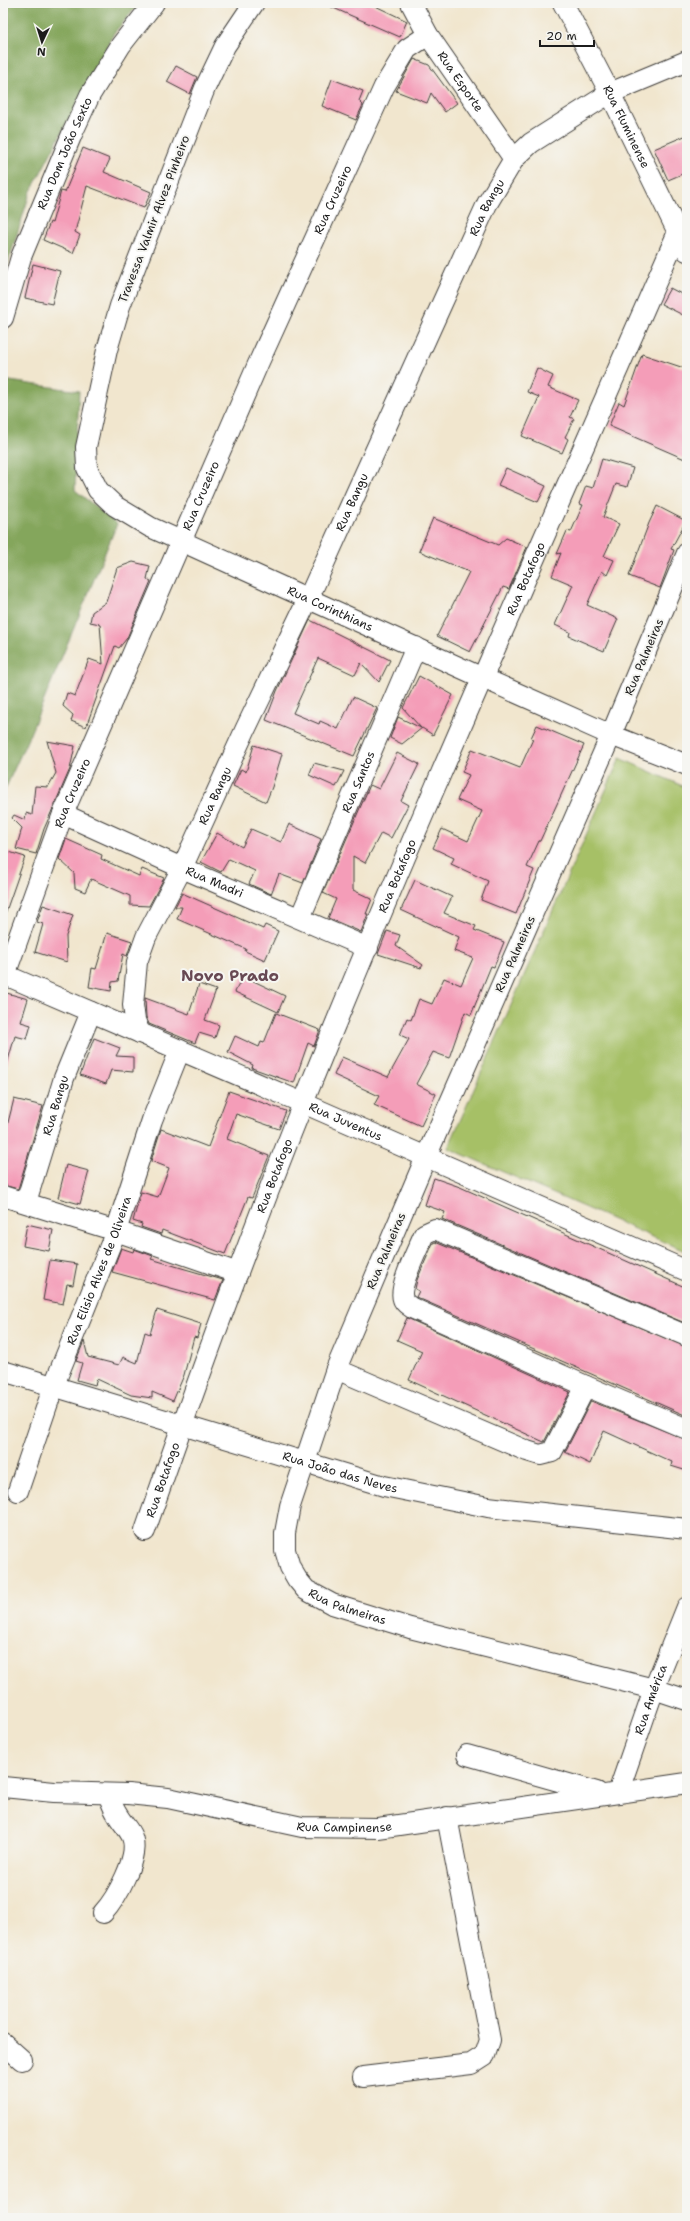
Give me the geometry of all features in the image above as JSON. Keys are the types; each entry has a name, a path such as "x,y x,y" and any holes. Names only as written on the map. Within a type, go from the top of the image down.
{"street":[{"name":"Rua Dom João Sexto","path":"3,318 21,257 72,134 90,95 121,45 154,3"},
{"name":"Travessa Valmir Alvez Pinheiro","path":"86,447 107,350 120,306 205,88 225,46 254,3"},
{"name":"Rua Esporte","path":"411,3 428,35 514,159"},
{"name":"Rua Fluminense","path":"563,3 610,93 687,251"},
{"name":"Rua Cruzeiro","path":"4,974 63,814 261,356 384,87 407,49 428,35"},
{"name":"Rua Bangu","path":"140,1033 134,1020 133,1005 137,962 146,937 182,868 246,728 309,597 487,204 514,159 531,143 554,126 610,93 687,61"},
{"name":"Rua Botafogo","path":"145,1531 181,1426 303,1103 483,678 678,232"},
{"name":"Rua Corinthians","path":"86,447 87,468 98,490 115,506 150,527 309,597 483,678 611,734 687,765"},
{"name":"Rua Palmeiras","path":"687,553 611,734 426,1157 336,1369 290,1506 285,1533 285,1550 290,1567 306,1590 332,1604 410,1628 654,1689 687,1700"},
{"name":"Rua Santos","path":"300,918 416,647"},
{"name":"Rua Madri","path":"63,814 182,868 368,948"},
{"name":"Rua Juventus","path":"4,974 687,1271"},
{"name":"Rua Bangu","path":"26,1202 64,1078 90,1012"},
{"name":"Rua Elisio Alves de Oliveira","path":"18,1491 54,1385 116,1231 152,1120 180,1050"},
{"path":"3,1196 116,1231 238,1273"},
{"path":"687,1336 445,1231 435,1229 424,1234 403,1287 402,1298 405,1303 586,1386 687,1429"},
{"path":"336,1369 527,1451 540,1455 552,1452 586,1386"},
{"name":"Rua João das Neves","path":"3,1371 54,1385 181,1426 384,1486 488,1507 687,1530"},
{"name":"Rua América","path":"612,1794 687,1607"},
{"path":"467,1755 612,1794"},
{"name":"Rua Campinense","path":"3,1787 168,1798 302,1827 378,1828 687,1783"},
{"path":"103,1913 118,1893 127,1873 134,1844 132,1836 116,1813 108,1794"},
{"path":"363,2077 471,2064 485,2055 490,2040 447,1817"},
{"path":"3,2043 22,2060"}],"green space":[{"path":"3,3 140,3 114,33 30,193 3,279"},
{"path":"3,380 79,391 75,490 117,524 30,734 3,794"},
{"path":"620,758 687,788 687,1252 448,1148"}],"building":[{"path":"322,3 369,3 407,21 400,37"},
{"path":"414,59 429,65 457,103 445,112 431,93 427,103 396,91"},
{"path":"176,66 197,77 190,94 167,82"},
{"path":"332,79 363,91 359,101 363,105 356,120 322,106"},
{"path":"687,135 687,172 668,180 654,149"},
{"path":"83,148 110,159 104,172 151,192 144,208 87,186 75,232 80,235 73,253 43,240 50,222 52,223 61,191 65,192"},
{"path":"33,264 60,271 52,304 25,298"},
{"path":"670,288 687,297 687,308 683,315 661,304"},
{"path":"642,354 687,369 687,460 609,426 619,402 624,405"},
{"path":"537,368 553,376 548,387 578,400 570,417 574,419 565,437 568,439 562,453 522,436 539,397 527,392"},
{"path":"602,459 633,468 627,487 616,484 603,517 619,524 604,556 614,560 607,575 602,571 587,605 618,619 604,651 569,636 570,632 555,625 573,585 552,576 561,553 557,554 567,531 571,532 583,505 579,504 586,486 593,488"},
{"path":"506,468 546,486 538,502 498,485"},
{"path":"657,506 686,521 671,549 674,550 660,588 629,576"},
{"path":"433,518 498,545 506,538 527,547 509,589 503,587 470,652 437,636 469,572 419,551"},
{"path":"133,562 150,566 147,579 151,581 127,638 119,648 115,646 86,727 71,721 73,715 63,706 67,693 75,696 89,659 103,664 100,624 90,622 92,612 106,602 117,568"},
{"path":"310,620 390,660 379,682 361,663 355,675 318,658 293,713 319,724 320,721 338,729 353,697 377,708 354,756 266,720 277,691"},
{"path":"419,676 453,695 433,735 422,728 402,744 390,738 398,717 421,728 403,708"},
{"path":"537,725 584,745 527,867 534,870 516,914 481,900 488,881 451,864 454,858 433,848 442,829 468,841 482,811 457,800 469,775 462,772 472,749 520,768 533,739 531,738"},
{"path":"47,741 75,746 70,769 44,829 36,854 16,849 22,828 12,818 14,815 25,820 26,813 32,815 35,786 48,787 56,773"},
{"path":"254,745 282,754 266,802 233,786 241,769 246,772"},
{"path":"397,753 419,764 401,801 408,805 391,838 381,833 365,863 353,856 353,890 372,899 361,932 328,918 336,899 323,893 370,785 379,789"},
{"path":"314,763 344,771 336,787 309,775"},
{"path":"289,824 321,839 303,883 279,874 271,894 249,884 255,871 229,859 221,872 201,862 217,833 242,847 251,829 281,842"},
{"path":"66,839 102,855 101,859 139,876 142,869 164,878 149,906 130,905 130,896 91,879 85,892 75,888 74,873 59,859"},
{"path":"3,850 25,857 5,914 3,914"},
{"path":"415,880 452,897 444,913 476,926 474,930 504,942 494,967 491,966 471,1015 465,1012 449,1058 433,1052 416,1084 436,1094 421,1126 374,1105 379,1096 334,1075 342,1057 388,1077 409,1039 400,1035 407,1018 411,1020 419,999 432,1004 444,978 461,985 473,958 454,951 459,937 401,910"},
{"path":"182,893 263,929 265,925 278,931 265,960 245,951 246,949 177,919 182,907 175,907"},
{"path":"43,905 73,915 66,936 67,962 35,952 43,924 37,922"},
{"path":"387,931 400,935 396,946 423,965 421,968 378,954"},
{"path":"107,933 132,941 127,956 123,954 118,981 112,982 111,991 89,987 92,968 96,969"},
{"path":"243,976 285,996 278,1012 235,992"},
{"path":"199,984 216,990 205,1020 219,1025 215,1038 199,1033 195,1043 149,1024 146,1017 145,998 189,1014"},
{"path":"3,992 28,999 21,1022 31,1025 27,1039 15,1036 7,1064 3,1064"},
{"path":"276,1013 320,1030 314,1046 308,1043 294,1083 252,1068 253,1065 228,1052 235,1036 259,1047 261,1042 264,1043"},
{"path":"94,1038 120,1048 116,1056 133,1057 133,1072 111,1070 106,1084 80,1075"},
{"path":"229,1091 286,1111 279,1129 236,1114 227,1139 269,1156 252,1198 248,1197 225,1254 162,1230 161,1234 141,1227 142,1224 133,1221 141,1192 158,1197 169,1168 151,1161 161,1129 208,1147"},
{"path":"14,1099 43,1106 18,1189 3,1185 3,1142"},
{"path":"66,1165 89,1171 80,1204 58,1198"},
{"path":"434,1178 460,1187 687,1288 687,1324 442,1219 445,1212 425,1205"},
{"path":"27,1224 53,1230 49,1251 23,1246"},
{"path":"435,1242 687,1347 687,1416 416,1297 419,1291 415,1289 417,1280 433,1243"},
{"path":"121,1248 133,1252 134,1249 153,1256 151,1259 223,1280 215,1300 112,1272"},
{"path":"50,1260 77,1264 73,1285 67,1284 63,1304 43,1300"},
{"path":"157,1310 201,1324 197,1338 194,1337 184,1375 173,1401 152,1392 152,1398 131,1395 97,1379 95,1385 77,1380 82,1363 76,1361 84,1341 88,1357 119,1365 123,1357 137,1363 145,1332 150,1334"},
{"path":"407,1318 570,1392 544,1442 409,1380 422,1351 397,1340"},
{"path":"591,1401 687,1440 687,1471 671,1466 672,1462 604,1431 590,1464 565,1452"}],"district":[{"name":"Novo Prado","path":"230,975"}]}
